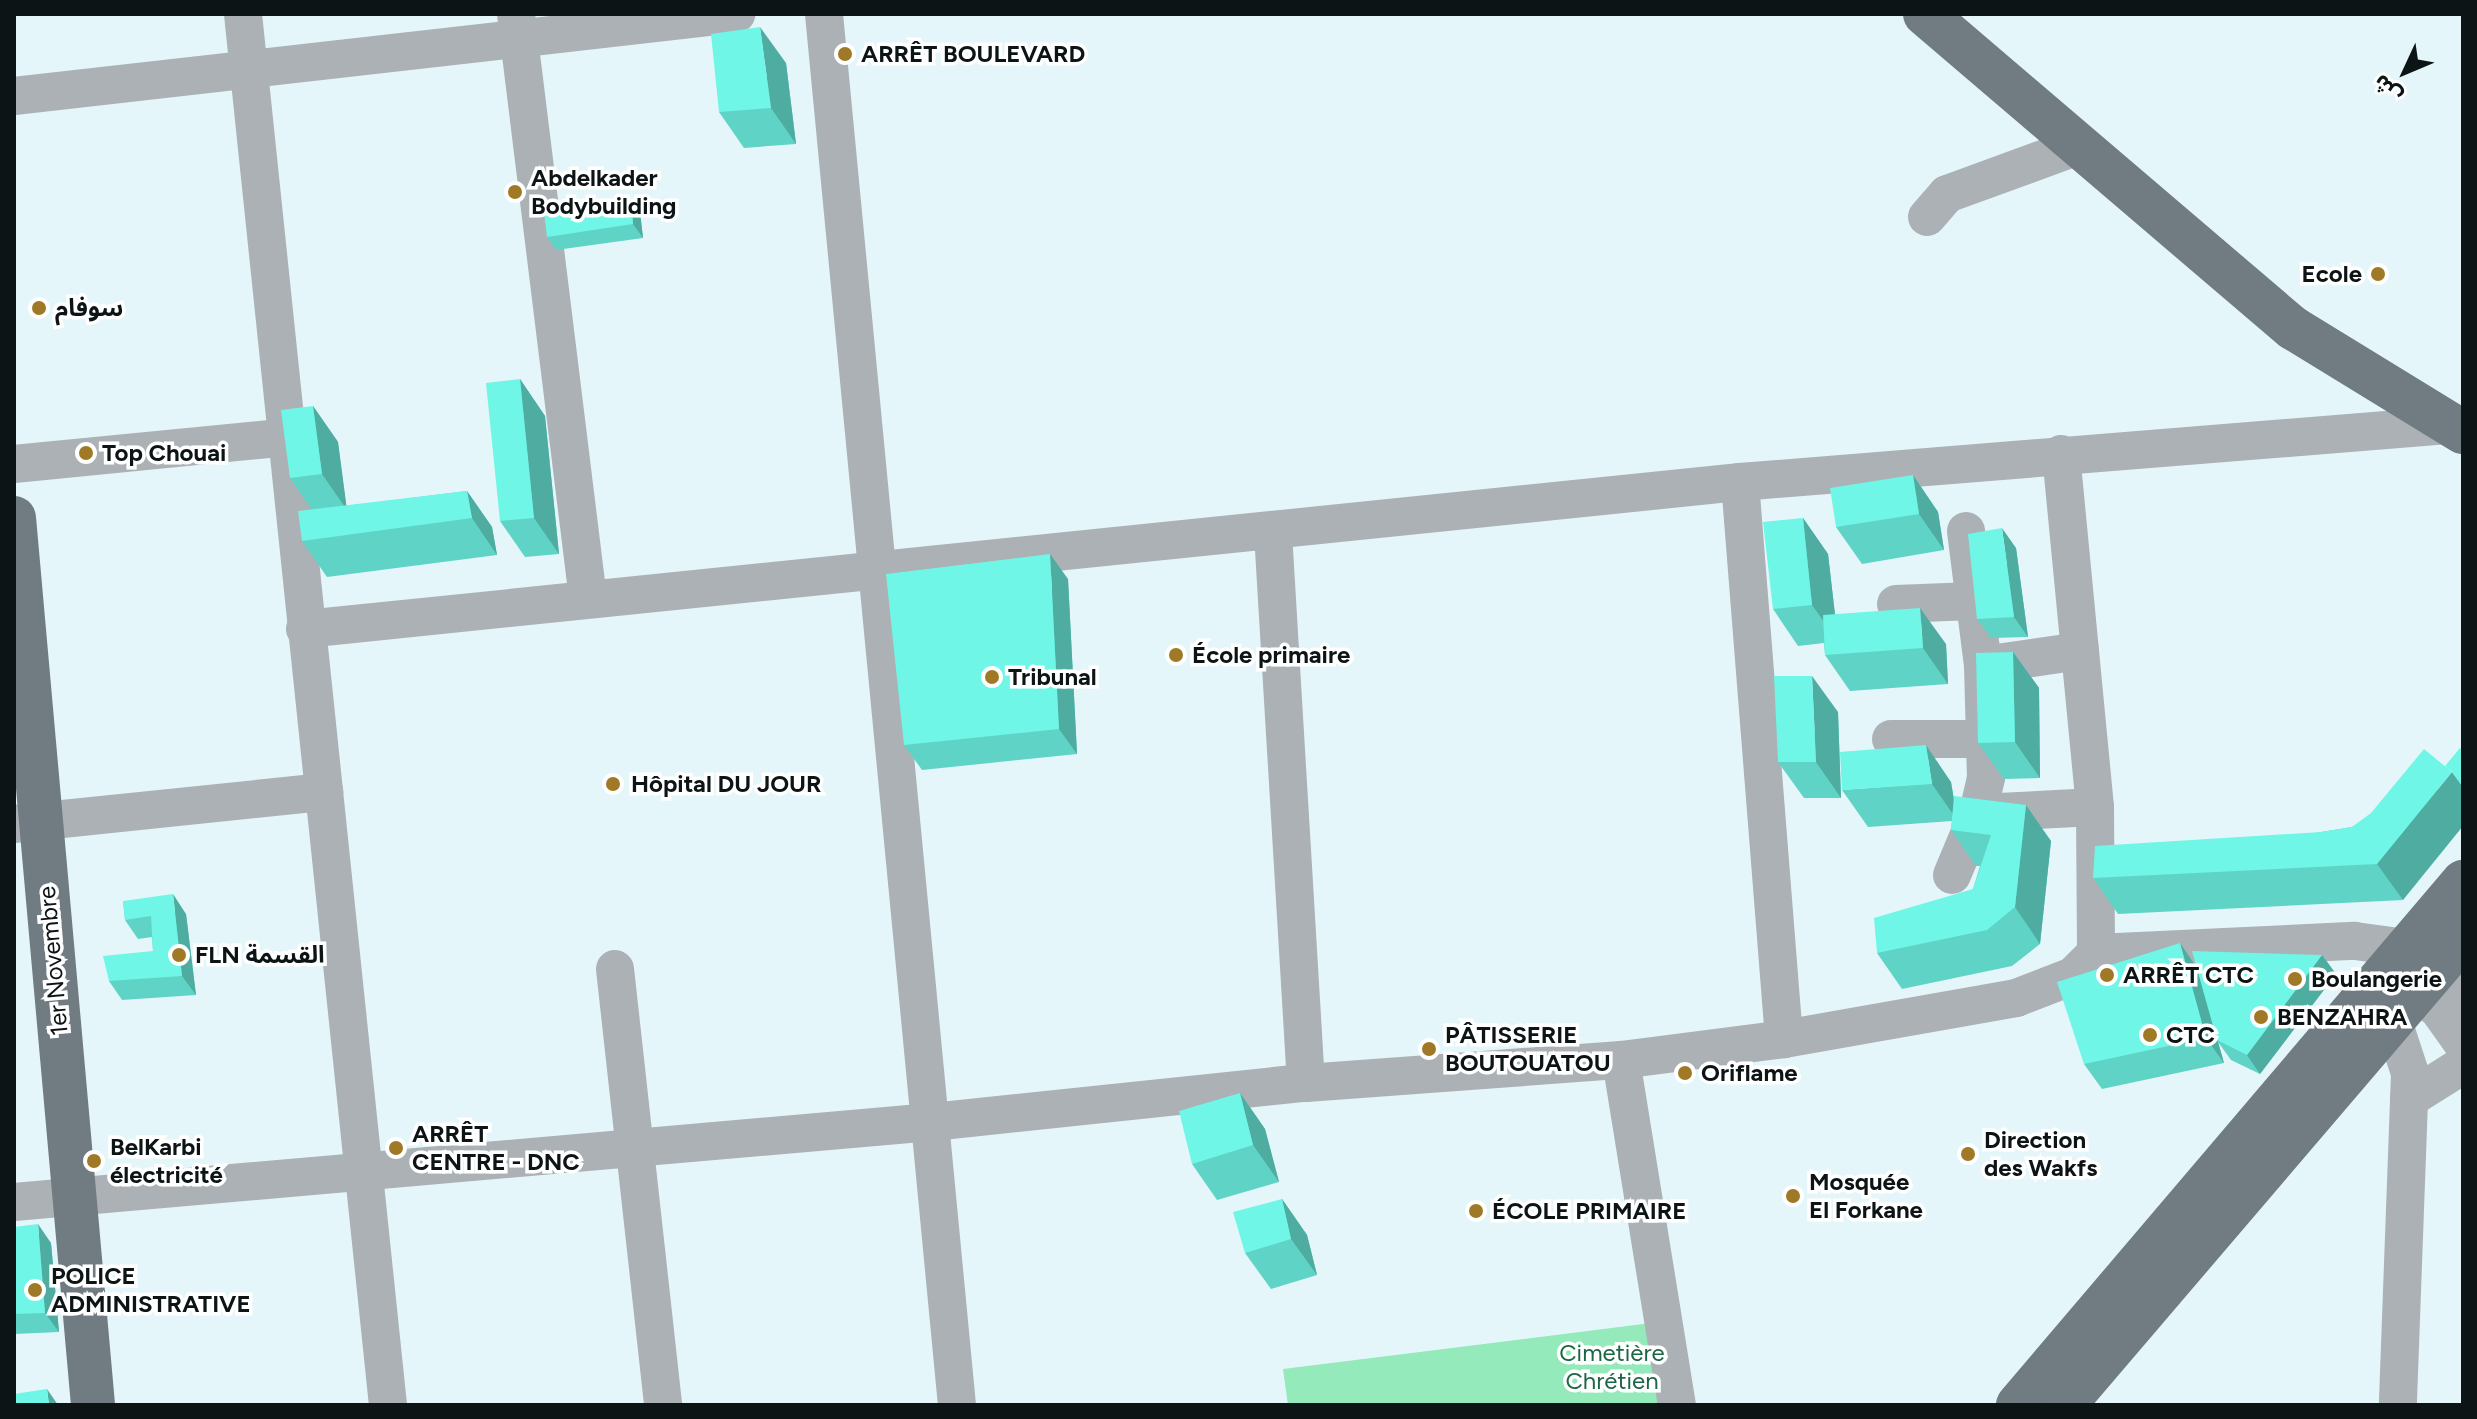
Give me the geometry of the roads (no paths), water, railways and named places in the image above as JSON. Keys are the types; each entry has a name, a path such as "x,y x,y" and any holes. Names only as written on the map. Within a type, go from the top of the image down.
{"main road":[{"path":"1925,14 2293,328 2455,428"},
{"name":"1er Novembre","path":"14,518 28,823 74,1195 93,1405"},
{"path":"2064,1405 2417,973 2463,882"},
{"path":"2018,1405 2417,973"}],"street":[{"path":"243,14 388,1405"},
{"path":"14,96 248,73 517,28 736,14"},
{"path":"824,14 874,574 932,1122 957,1405"},
{"path":"517,28 588,599"},
{"path":"1927,217 1947,194 2078,146"},
{"path":"305,629 588,599 874,574 1740,482 2061,454 2455,428"},
{"path":"14,464 289,437"},
{"path":"2061,454 2095,807 2096,953"},
{"path":"1740,482 1784,1039"},
{"path":"1952,875 1978,813 1986,778 1983,665 1966,531"},
{"path":"1273,533 1306,1083"},
{"path":"1896,604 1973,601"},
{"path":"1983,665 2080,651"},
{"path":"1891,739 1983,739"},
{"path":"28,823 324,792"},
{"path":"1978,813 2095,807"},
{"path":"2093,865 2137,860"},
{"path":"14,1202 932,1122 1306,1083 1621,1060 1784,1039 2043,991 2073,976 2096,953 2355,941 2417,973 2463,1006"},
{"path":"615,969 663,1405"},
{"path":"2417,973 2463,1044"},
{"path":"2398,1405 2409,1099 2405,1047 2417,973"},
{"path":"1621,1060 1677,1405"},
{"path":"2409,1099 2463,1065"}],"place":[{"name":"ARRÊT BOULEVARD","path":"845,54"},
{"name":"Abdelkader Bodybuilding","path":"515,192"},
{"name":"Ecole","path":"2378,274"},
{"name":"سوفام","path":"39,308"},
{"name":"Top Chouai","path":"86,453"},
{"name":"École primaire","path":"1176,655"},
{"name":"Tribunal","path":"992,677"},
{"name":"Hôpital DU JOUR","path":"613,784"},
{"name":"FLN القسمة","path":"179,955"},
{"name":"ARRÊT CTC","path":"2107,975"},
{"name":"Boulangerie","path":"2295,979"},
{"name":"BENZAHRA","path":"2261,1017"},
{"name":"CTC","path":"2150,1035"},
{"name":"PÂTISSERIE BOUTOUATOU","path":"1429,1049"},
{"name":"Oriflame","path":"1685,1073"},
{"name":"ARRÊT CENTRE - DNC","path":"396,1148"},
{"name":"Direction des Wakfs","path":"1968,1154"},
{"name":"BelKarbi électricité","path":"94,1161"},
{"name":"Mosquée El Forkane","path":"1793,1196"},
{"name":"ÉCOLE PRIMAIRE","path":"1476,1211"},
{"name":"POLICE ADMINISTRATIVE","path":"35,1290"}],"park label":[{"name":"Cimetière Chrétien","path":"1612,1367"}]}
